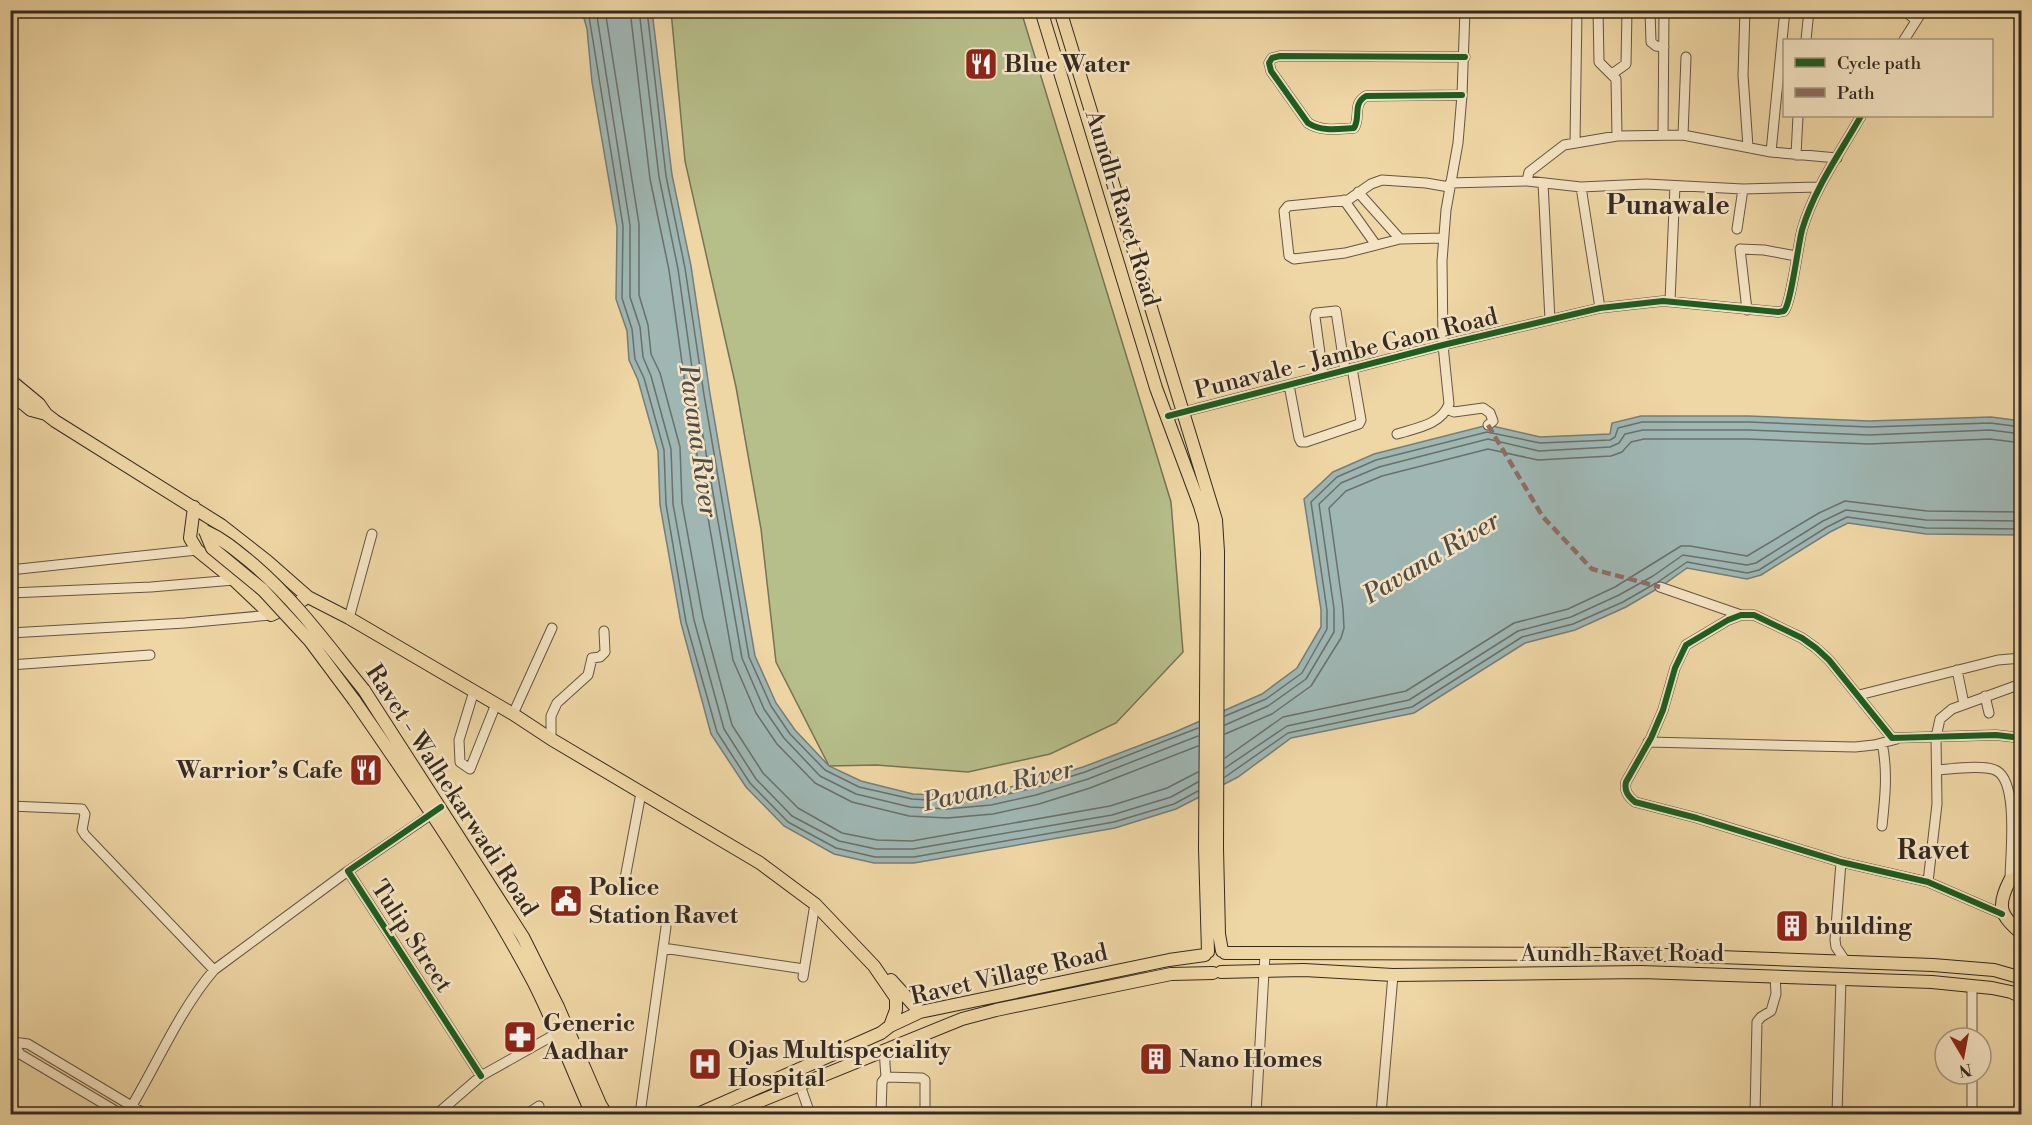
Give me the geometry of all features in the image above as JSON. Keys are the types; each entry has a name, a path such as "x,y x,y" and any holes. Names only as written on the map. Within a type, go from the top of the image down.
{"main road":[{"name":"Aundh-Ravet Road","path":"1041,10 1156,388 1206,504"},
{"name":"Aundh-Ravet Road","path":"1059,10 1184,412 1206,504"},
{"path":"10,380 39,404 46,414"},
{"path":"10,393 31,410 46,414 221,525 308,597 349,618 474,691 760,863 815,904 874,966 896,998 896,1010 885,1030 882,1042 886,1049"},
{"path":"1206,504 1211,848 1207,953 1204,966 1217,973 1228,964 1219,934 1211,848"},
{"path":"194,507 190,538 197,550 234,580 271,615 308,597"},
{"name":"Ravet - Walhekarwadi Road","path":"192,522 205,531 224,539 274,582 319,631 364,690 437,810 523,937 562,1031 592,1114"},
{"name":"Ravet - Walhekarwadi Road","path":"205,531 212,548 263,590 310,641 437,810"},
{"path":"2016,878 2001,906 2002,914 2022,934"},
{"path":"1207,953 1215,949 1224,952"},
{"name":"Aundh-Ravet Road","path":"1224,952 1264,954 1638,954 1933,965 1994,970 2022,978"},
{"name":"Ravet Village Road","path":"698,1114 924,1011 1207,953"},
{"path":"874,966 924,1011 934,1013 938,1024 937,1029"},
{"name":"Aundh-Ravet Road","path":"1217,973 1304,970 1392,975 1641,972 1972,986 2005,990 2022,997"},
{"name":"Ravet Village Road","path":"728,1114 752,1110 800,1085 886,1049 896,1048 937,1029 996,1010 1171,974 1217,973"},
{"name":"Ravet - Walhekarwadi Road","path":"562,1031 606,1114"}],"street":[{"path":"1397,434 1438,420 1447,409 1449,395 1443,345 1443,238 1458,143 1465,57 1466,10"},
{"path":"1575,143 1576,10"},
{"path":"1598,10 1598,56 1602,66 1612,74 1617,83 1617,136"},
{"path":"1612,74 1626,64 1628,55 1627,10"},
{"path":"1650,10 1651,42 1656,46 1664,47"},
{"path":"1663,135 1665,10"},
{"path":"1745,10 1743,75 1748,147"},
{"path":"1771,152 1785,10"},
{"path":"1806,39 1809,10"},
{"path":"1903,10 1916,20"},
{"path":"1905,39 1923,10"},
{"path":"1462,95 1366,96 1360,99 1357,108 1357,124 1354,128 1326,130 1308,123 1271,70 1269,63 1272,58 1280,56 1465,57"},
{"path":"1683,135 1686,57"},
{"path":"1796,155 1798,117"},
{"name":"Punavale - Jambe Gaon Road","path":"1168,416 1323,375 1600,308 1671,301 1747,310 1778,312 1784,310 1788,307 1796,256 1808,212 1819,187 1860,117"},
{"path":"1527,181 1529,172 1564,145 1617,136 1683,135 1771,152 1837,158"},
{"path":"1443,238 1400,239 1345,253 1291,258 1284,212 1285,208 1344,200 1382,180 1450,185 1527,181 1581,187 1611,184 1743,189 1819,187"},
{"path":"1543,183 1550,320"},
{"path":"1671,301 1675,186"},
{"path":"1581,187 1600,308"},
{"path":"1737,229 1743,189"},
{"path":"1358,192 1400,239"},
{"path":"1344,200 1376,245"},
{"path":"1747,310 1740,249 1764,250 1796,256"},
{"path":"1289,385 1301,442 1359,424 1361,420 1336,311 1316,313 1315,317 1323,375"},
{"path":"1447,409 1454,412 1483,408 1490,413 1494,422 1488,425"},
{"path":"349,618 372,534"},
{"path":"10,570 197,550"},
{"path":"10,593 151,587 234,580"},
{"path":"1660,587 1742,615 1754,615 1802,638 1829,660 1889,735 1897,739"},
{"path":"10,633 174,624 271,615"},
{"path":"1742,615 1728,620 1686,645 1675,668 1663,710 1626,782 1625,788 1628,796 1635,802 1697,818 1841,862 1928,882 2002,914"},
{"path":"513,714 552,628"},
{"path":"551,739 551,716 557,703 588,675 592,658 600,657 605,652 604,631"},
{"path":"10,665 150,655"},
{"path":"1859,695 1998,660 2022,658"},
{"path":"1957,670 1964,704"},
{"path":"1928,882 1936,804 1938,724 1942,716 1964,704 2018,685"},
{"path":"474,691 459,740 460,762 470,770 496,704"},
{"path":"1985,696 1989,713"},
{"path":"1648,742 1855,747 1897,739 1996,735 2022,738"},
{"path":"1882,743 1886,781 1882,826"},
{"path":"1937,770 1983,768 1997,771 2003,777 2011,803 2016,878"},
{"path":"623,889 641,792"},
{"path":"10,806 82,809 85,814 82,830 86,835 214,970"},
{"name":"Tulip Street","path":"437,810 348,871 482,1076"},
{"path":"1841,862 1835,940 1836,947 1846,962"},
{"path":"129,1110 187,1007 214,970 348,871"},
{"path":"663,948 803,973 815,904"},
{"path":"640,1114 666,927"},
{"path":"1256,1114 1264,954"},
{"path":"1381,1114 1392,975"},
{"path":"1755,1114 1757,1023 1761,1017 1771,1011 1774,1003 1775,976"},
{"path":"1837,1114 1841,979"},
{"path":"1972,986 1972,1026"},
{"path":"437,1114 482,1076 562,1031"},
{"path":"121,1114 20,1054 13,1042 28,1044 129,1110 145,1114"},
{"path":"880,1114 882,1082 886,1077 886,1049"},
{"path":"886,1077 925,1080 925,1114"},
{"path":"800,1085 810,1114"},
{"path":"1972,1086 1972,1114"},
{"path":"526,1114 539,1106 537,1114"}],"green space":[{"path":"671,11 1021,11 1171,502 1183,652 1116,723 1050,754 968,772 876,765 829,766 776,662 761,529 736,387 685,161"}],"water":[{"name":"Pavana River","path":"582,11 652,11 672,175 691,266 710,394 755,656 776,703 795,730 829,766 861,781 913,794 947,795 989,792 1083,767 1175,732 1262,694 1297,668 1321,627 1321,610 1304,499 1333,472 1374,454 1488,425 1540,437 1610,434 1612,423 1641,416 1748,416 1869,421 1991,417 2021,421 2021,535 1926,534 1848,523 1761,575 1747,579 1687,568 1626,607 1575,630 1525,643 1414,713 1291,738 1238,777 1176,809 1115,828 914,863 874,863 834,854 784,826 746,787 711,734 681,623 660,505 658,451 638,380 629,360 627,331 616,299 617,227 592,82 587,29"}],"marked path":[{"path":"1488,425 1543,517 1592,569 1660,587"}],"cycle path":[{"path":"1462,95 1366,96 1359,103 1354,128 1324,129 1308,123 1271,71 1269,63 1272,58 1280,56 1465,57"},
{"path":"1168,416 1443,345 1600,308 1663,301 1784,311 1789,298 1800,238 1807,215 1828,172 1860,117"},
{"path":"2002,914 1928,882 1841,862 1697,818 1635,802 1627,793 1626,782 1651,738 1663,710 1675,668 1686,645 1728,620 1741,615 1754,615 1802,638 1816,648 1829,660 1892,738 1996,735 2022,738"},
{"path":"441,807 348,871 481,1076"}],"place":[{"name":"Blue Water","path":"981,64"},
{"name":"Warrior’s Cafe","path":"366,770"},
{"name":"Police Station Ravet","path":"566,901"},
{"name":"building","path":"1792,926"},
{"name":"Generic Aadhar","path":"520,1037"},
{"name":"Nano Homes","path":"1156,1059"},
{"name":"Ojas Multispeciality Hospital","path":"705,1064"}],"district":[{"name":"Punawale","path":"1668,205"},
{"name":"Ravet","path":"1933,850"}]}
